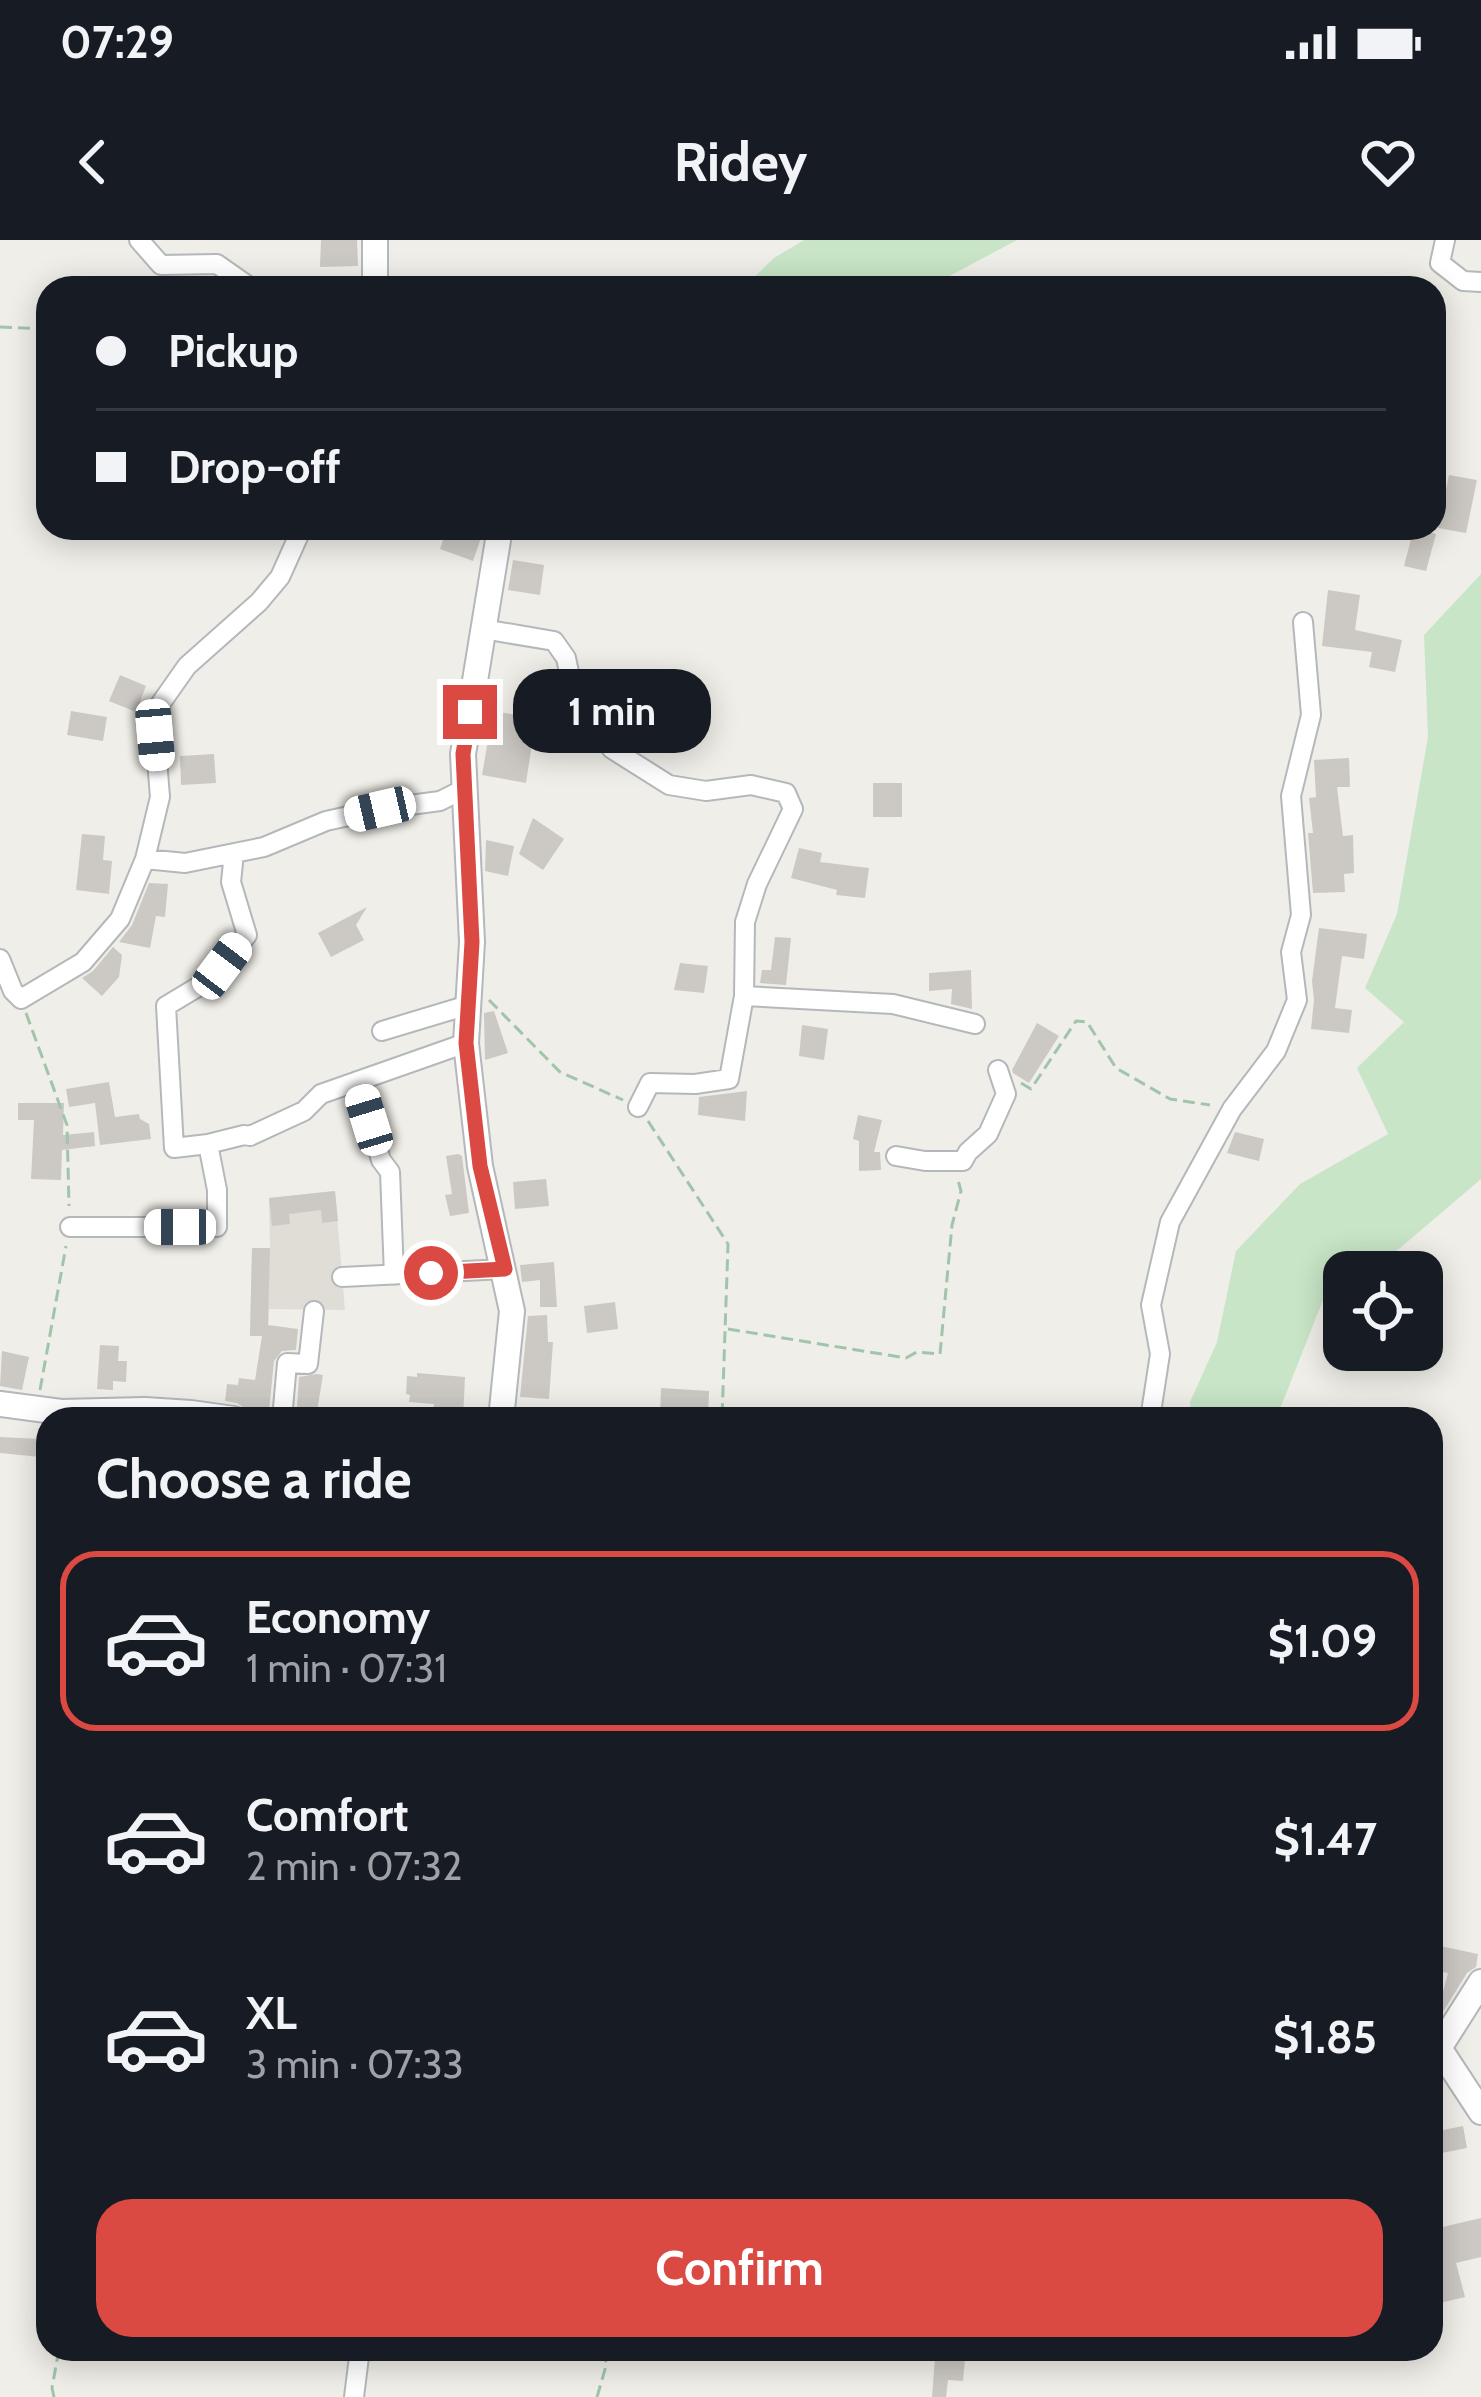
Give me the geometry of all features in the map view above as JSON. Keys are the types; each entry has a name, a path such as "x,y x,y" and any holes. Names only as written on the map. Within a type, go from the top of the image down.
{"main road":[{"path":"375,240 375,276"},
{"path":"498,540 463,754 472,942 466,1043 480,1166 512,1311 502,1407"},
{"path":"0,1404 36,1411"},
{"path":"1443,2033 1481,1982"},
{"path":"1443,2056 1481,2113"}],"street":[{"path":"139,240 161,265 217,264 234,276"},
{"path":"1445,240 1440,263 1463,281 1481,282"},
{"path":"0,959 20,999 83,962 120,919 145,860 160,797 155,735 161,703 187,666 260,602 280,578 297,540"},
{"path":"1152,1407 1160,1354 1151,1305 1170,1222 1232,1109 1276,1051 1297,1000 1291,952 1300,915 1292,796 1311,715 1304,622"},
{"path":"483,629 554,641 566,658 576,705 612,749 669,785 706,791 751,784 786,793 793,809 745,922 744,996 729,1079 650,1083 638,1107"},
{"path":"145,860 185,863 264,847 326,821 440,801 464,789"},
{"path":"234,853 231,883 247,935 201,985 166,1006 173,1148 250,1136 304,1111 321,1094 466,1043"},
{"path":"744,996 893,1004 975,1024"},
{"path":"382,1031 469,998"},
{"path":"896,1156 963,1161 988,1133 1006,1094 998,1070"},
{"path":"357,1081 381,1160 390,1172 394,1274"},
{"path":"70,1228 217,1227 217,1190 208,1144"},
{"path":"342,1277 505,1269"},
{"path":"283,1407 287,1363 308,1364 314,1311"},
{"path":"354,2397 358,2361"}],"path":[{"path":"0,327 36,329"},
{"path":"469,998 487,997 560,1072 638,1107 728,1244 722,1407"},
{"path":"20,999 67,1125 70,1228 54,1407"},
{"path":"998,1070 1031,1088 1076,1022 1088,1022 1116,1068 1170,1099 1232,1109"},
{"path":"725,1328 906,1358 917,1352 940,1354 952,1225 961,1191 957,1180 963,1161"},
{"path":"54,2397 57,2361"},
{"path":"597,2397 606,2361"}],"shaded area":[{"path":"335,1191 345,1310 269,1309 268,1336 250,1336 252,1248 270,1248 269,1198"}],"green space":[{"path":"804,240 1017,240 950,276 755,276"},
{"path":"1481,574 1481,1179 1397,1251 1323,1251 1323,1300 1281,1407 1190,1407 1217,1342 1236,1251 1300,1184 1388,1134 1357,1068 1404,1022 1365,988 1397,914 1428,737 1424,635"}],"building":[{"path":"321,240 357,240 358,266 320,267"},
{"path":"1449,475 1477,480 1466,533 1446,529"},
{"path":"443,540 480,540 473,561 440,549"},
{"path":"1411,540 1434,540 1426,571 1404,566"},
{"path":"513,560 544,565 540,595 508,590"},
{"path":"1328,590 1360,595 1355,630 1402,640 1395,672 1369,667 1372,652 1322,646"},
{"path":"120,675 146,686 136,712 109,701"},
{"path":"71,711 107,717 103,741 67,735"},
{"path":"493,711 536,718 526,783 482,775"},
{"path":"214,754 216,783 181,785 180,756"},
{"path":"1349,758 1350,787 1337,787 1343,836 1353,835 1354,873 1344,874 1345,892 1313,893 1308,833 1313,833 1309,798 1316,797 1314,760"},
{"path":"873,783 902,783 902,817 873,817"},
{"path":"533,818 564,839 543,870 519,854"},
{"path":"82,834 105,836 103,860 112,861 109,894 76,890"},
{"path":"486,840 514,846 508,876 485,871"},
{"path":"799,848 822,853 820,862 869,868 865,898 836,895 837,890 791,878"},
{"path":"149,883 168,884 165,917 156,916 150,948 119,942 132,925"},
{"path":"367,907 356,925 364,940 331,957 318,933"},
{"path":"1319,928 1367,934 1364,959 1342,956 1335,1008 1352,1010 1349,1033 1311,1029"},
{"path":"775,937 791,938 786,985 760,983 762,970 771,970"},
{"path":"113,947 122,955 119,977 102,996 82,978"},
{"path":"680,963 708,966 704,993 674,990"},
{"path":"971,970 972,1009 951,1004 952,989 929,991 929,973"},
{"path":"494,1011 508,1053 485,1060 484,1013"},
{"path":"1037,1023 1059,1036 1029,1083 1012,1070"},
{"path":"802,1025 828,1029 824,1060 799,1056"},
{"path":"109,1082 115,1117 139,1114 149,1124 151,1139 100,1145 95,1103 69,1107 66,1089"},
{"path":"747,1091 745,1121 698,1115 699,1097"},
{"path":"18,1103 64,1103 63,1135 94,1132 95,1146 62,1150 61,1180 31,1179 34,1120 18,1120"},
{"path":"858,1115 882,1120 874,1152 880,1152 881,1170 859,1171 859,1141 853,1139"},
{"path":"1235,1132 1264,1139 1259,1161 1227,1153"},
{"path":"458,1154 469,1213 450,1216 446,1156"},
{"path":"546,1179 549,1206 515,1209 513,1182"},
{"path":"335,1191 338,1221 322,1223 321,1210 289,1214 290,1224 272,1226 269,1198"},
{"path":"252,1248 270,1248 268,1325 298,1329 296,1350 282,1351 274,1361 269,1407 225,1401 227,1384 238,1385 239,1378 255,1380 262,1336 250,1336"},
{"path":"554,1262 557,1307 540,1307 540,1280 522,1282 520,1265"},
{"path":"615,1302 618,1329 587,1333 584,1306"},
{"path":"547,1315 548,1342 553,1342 549,1399 520,1397 528,1316"},
{"path":"100,1345 119,1346 118,1361 127,1361 126,1382 113,1381 113,1390 97,1389"},
{"path":"2,1351 29,1357 22,1390 0,1386"},
{"path":"417,1373 465,1377 464,1407 409,1402 407,1376 417,1377"},
{"path":"323,1375 318,1407 297,1407 299,1377"},
{"path":"661,1388 709,1391 708,1407 660,1407"},
{"path":"0,1437 36,1439 36,1457 0,1453"},
{"path":"1443,1947 1478,1954 1476,1967 1467,1973 1443,2012 1443,1992 1448,1973 1443,1972"},
{"path":"1463,2126 1467,2148 1443,2153 1443,2130"},
{"path":"1481,2218 1481,2257 1456,2263 1465,2297 1443,2302 1443,2227"},
{"path":"935,2361 965,2361 963,2381 948,2380 946,2397 932,2397"}],"route":[{"path":"431,1273 505,1269 480,1166 466,1043 472,942 463,754 470,712"}]}
